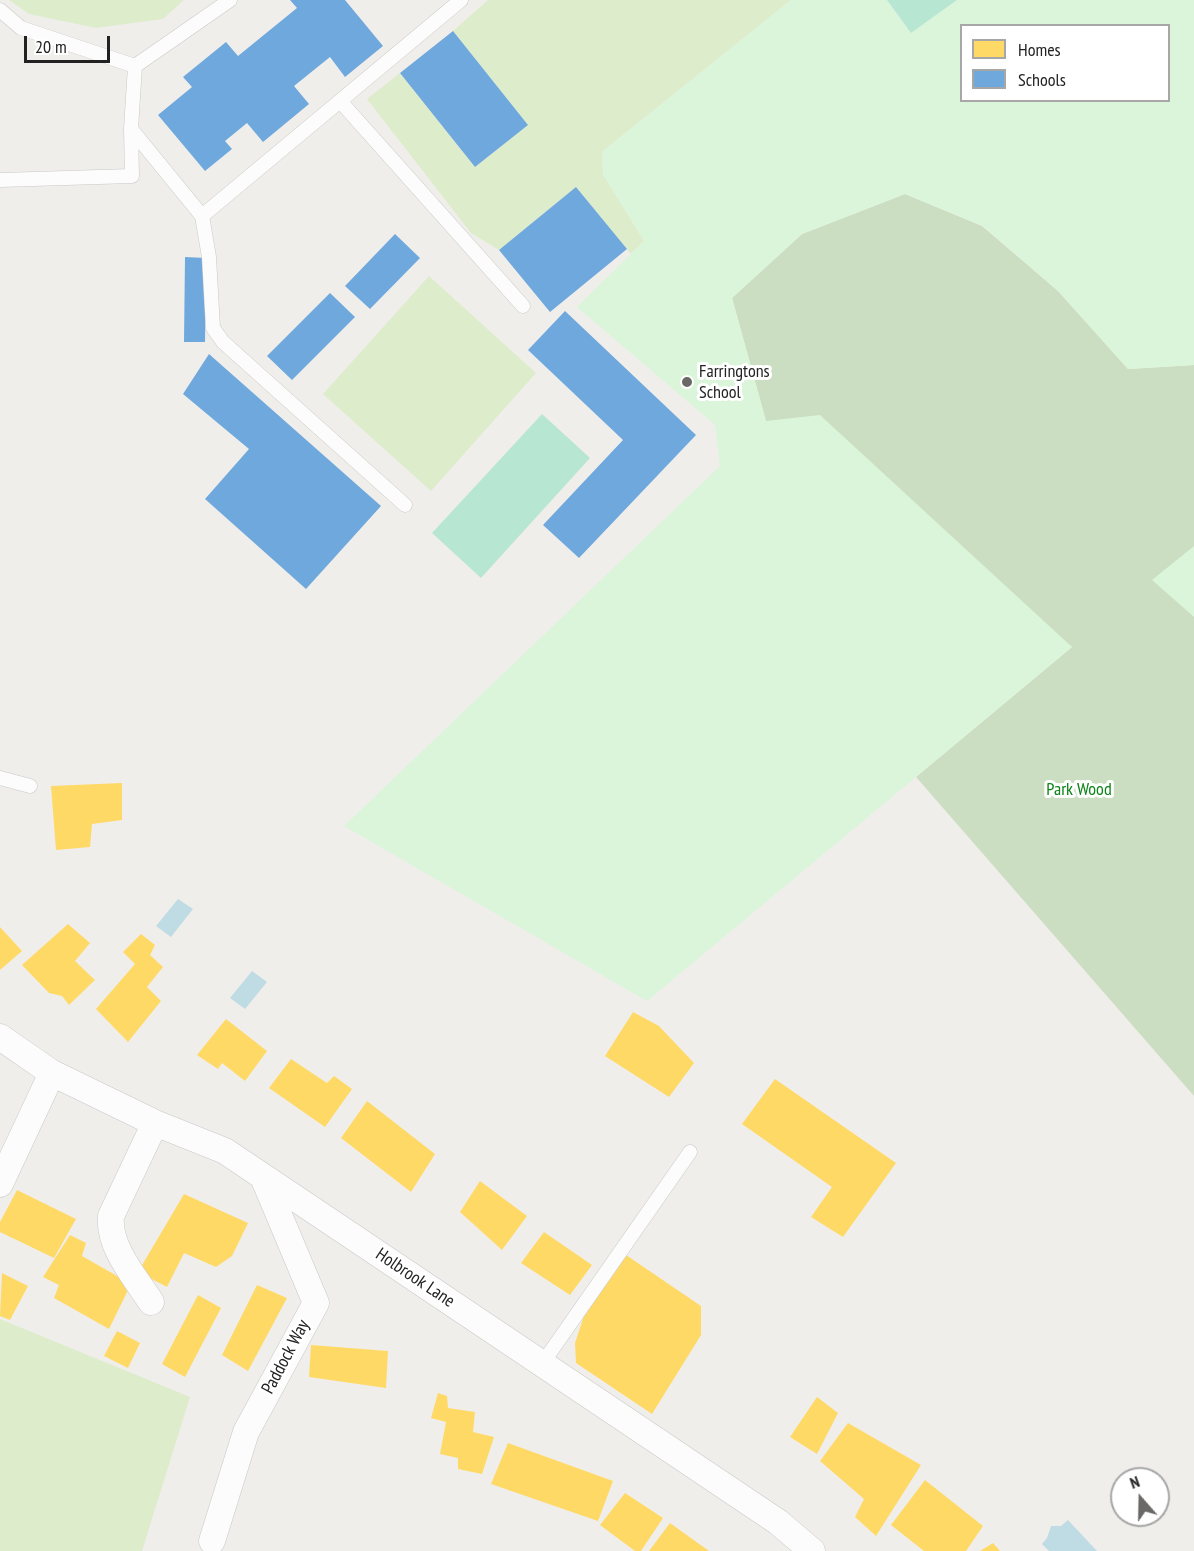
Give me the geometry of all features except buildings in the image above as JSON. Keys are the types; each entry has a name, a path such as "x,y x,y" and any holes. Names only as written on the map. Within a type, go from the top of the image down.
{"street":[{"name":"Holbrook Lane","path":"0,1037 52,1073 155,1123 225,1151 778,1522 812,1551"},
{"path":"0,1184 52,1073"},
{"path":"151,1302 113,1241 110,1225 111,1216 155,1123"},
{"name":"Paddock Way","path":"212,1541 246,1432 316,1303 262,1177"}],"lane":[{"path":"135,66 230,0"},
{"path":"202,216 461,0"},
{"path":"0,10 21,28 135,66"},
{"path":"0,180 132,176 131,129 135,66"},
{"path":"340,101 523,306"},
{"path":"131,129 202,216 209,257 213,328 223,342 405,505"},
{"path":"0,778 30,786"},
{"path":"542,1364 690,1152"}],"green space":[{"path":"9,0 184,0 163,19 96,28 29,14"},
{"path":"488,0 791,0 602,152 603,174 644,241 631,254 576,187 499,250 471,233 367,99 400,73 475,167 528,125 453,31"},
{"path":"791,0 887,0 911,33 957,0 1194,0 1194,365 1128,369 1058,291 983,226 905,194 802,234 732,298 766,421 820,415 1072,647 647,1001 344,826 720,466 715,425 577,307 644,241 603,174 602,152"},
{"path":"887,0 957,0 911,33"},
{"name":"Park Wood","path":"905,194 982,226 1058,291 1128,369 1194,365 1194,1096 916,777 1072,647 766,421 732,298 802,234"},
{"path":"429,276 536,373 431,491 323,394"},
{"path":"542,414 590,458 481,578 432,533"},
{"path":"1194,546 1194,617 1152,580"},
{"path":"0,1319 190,1397 142,1551 0,1551"}],"water":[{"path":"178,899 193,909 171,937 156,926"},
{"path":"252,971 267,982 245,1009 230,998"},
{"path":"1068,1520 1097,1551 1049,1551 1042,1544 1051,1526 1061,1526"}],"place":[{"name":"Farringtons School","path":"687,382"}]}
